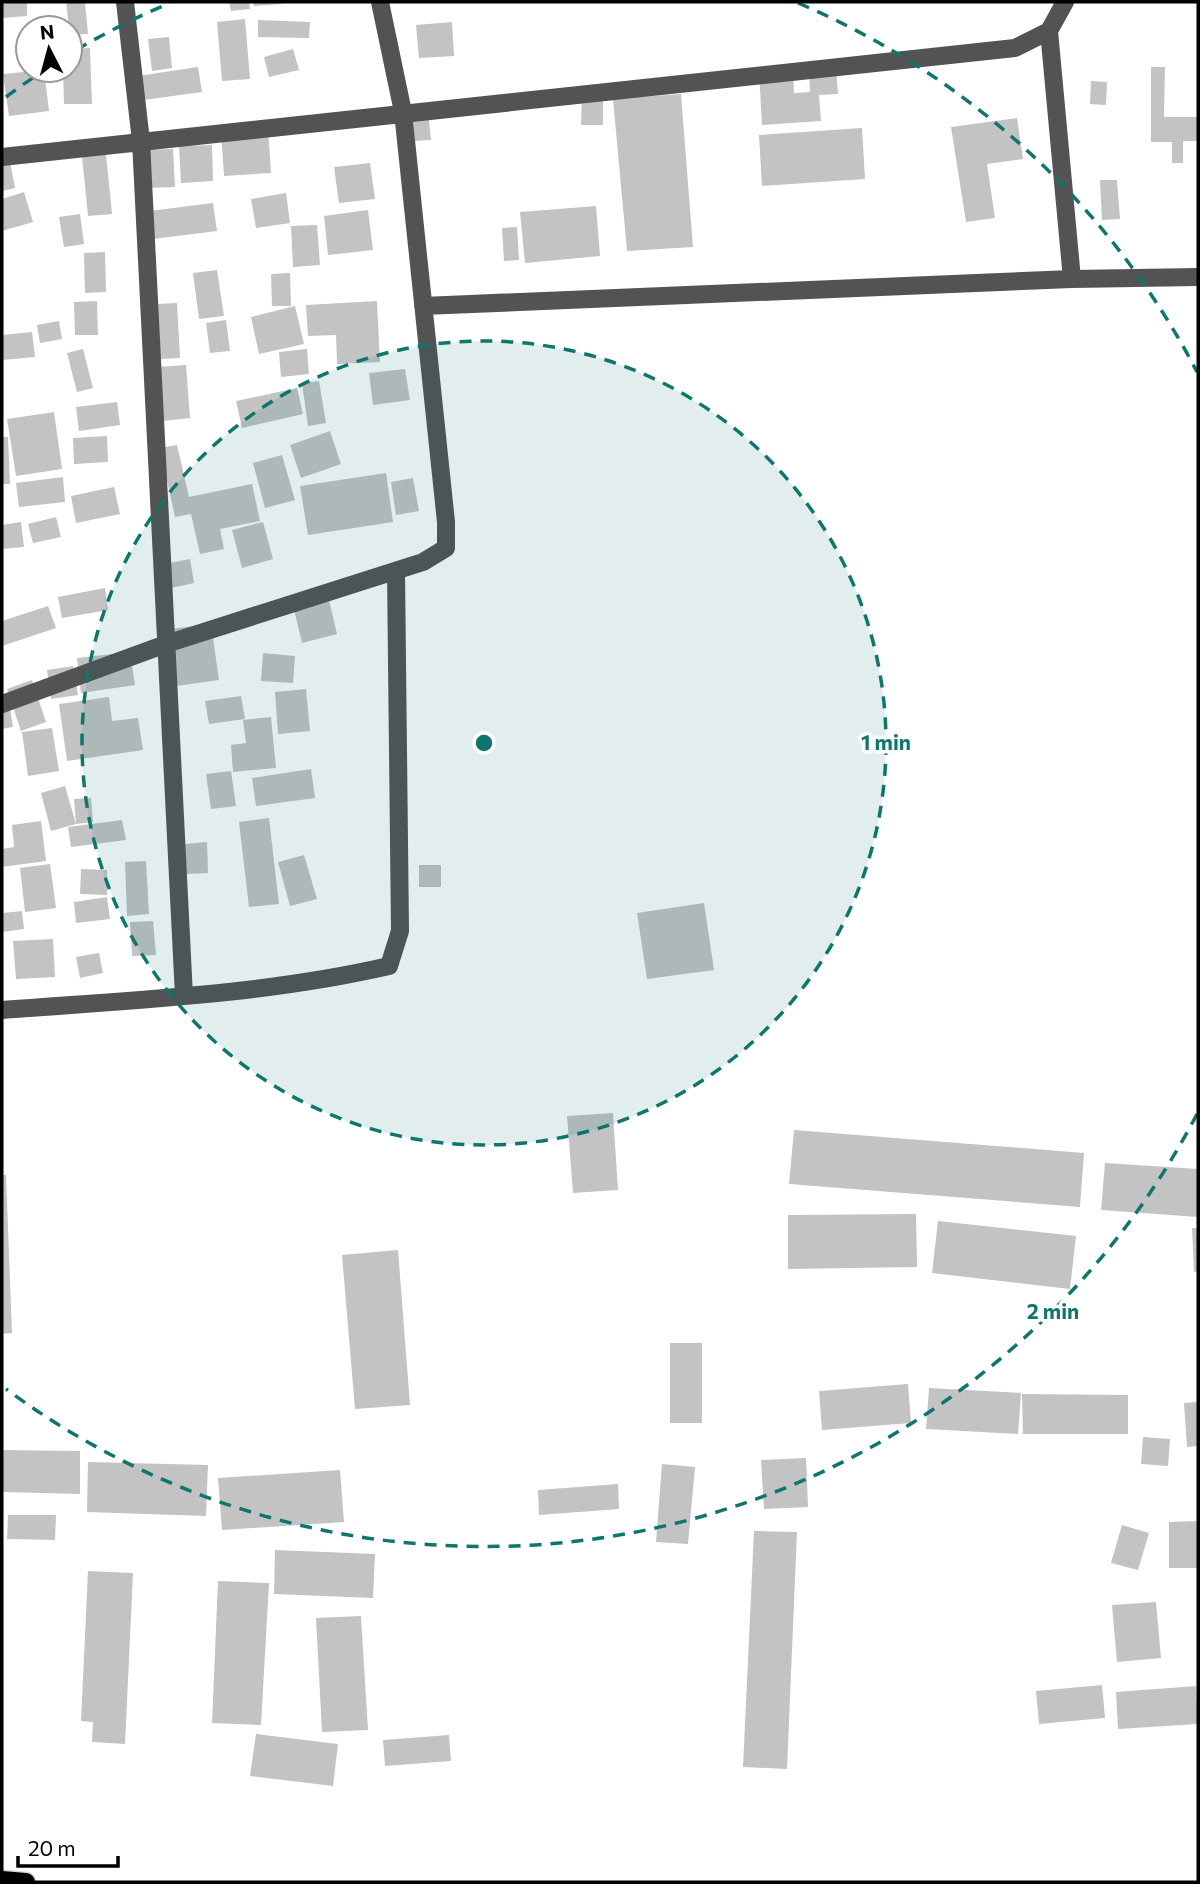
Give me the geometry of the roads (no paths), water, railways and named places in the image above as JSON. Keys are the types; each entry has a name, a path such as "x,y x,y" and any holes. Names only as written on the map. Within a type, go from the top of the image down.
{"main road":[{"path":"2,1880 26,1882"}],"street":[{"path":"125,2 141,141 184,996"},
{"path":"2,704 166,644 423,562 446,548 446,522 403,112 380,2"},
{"path":"2,157 1015,48 1049,30 1065,2"},
{"path":"1049,30 1072,279"},
{"path":"423,306 1072,279 1198,277"},
{"path":"2,1010 184,996 359,973 389,966 400,930 396,571"}]}
